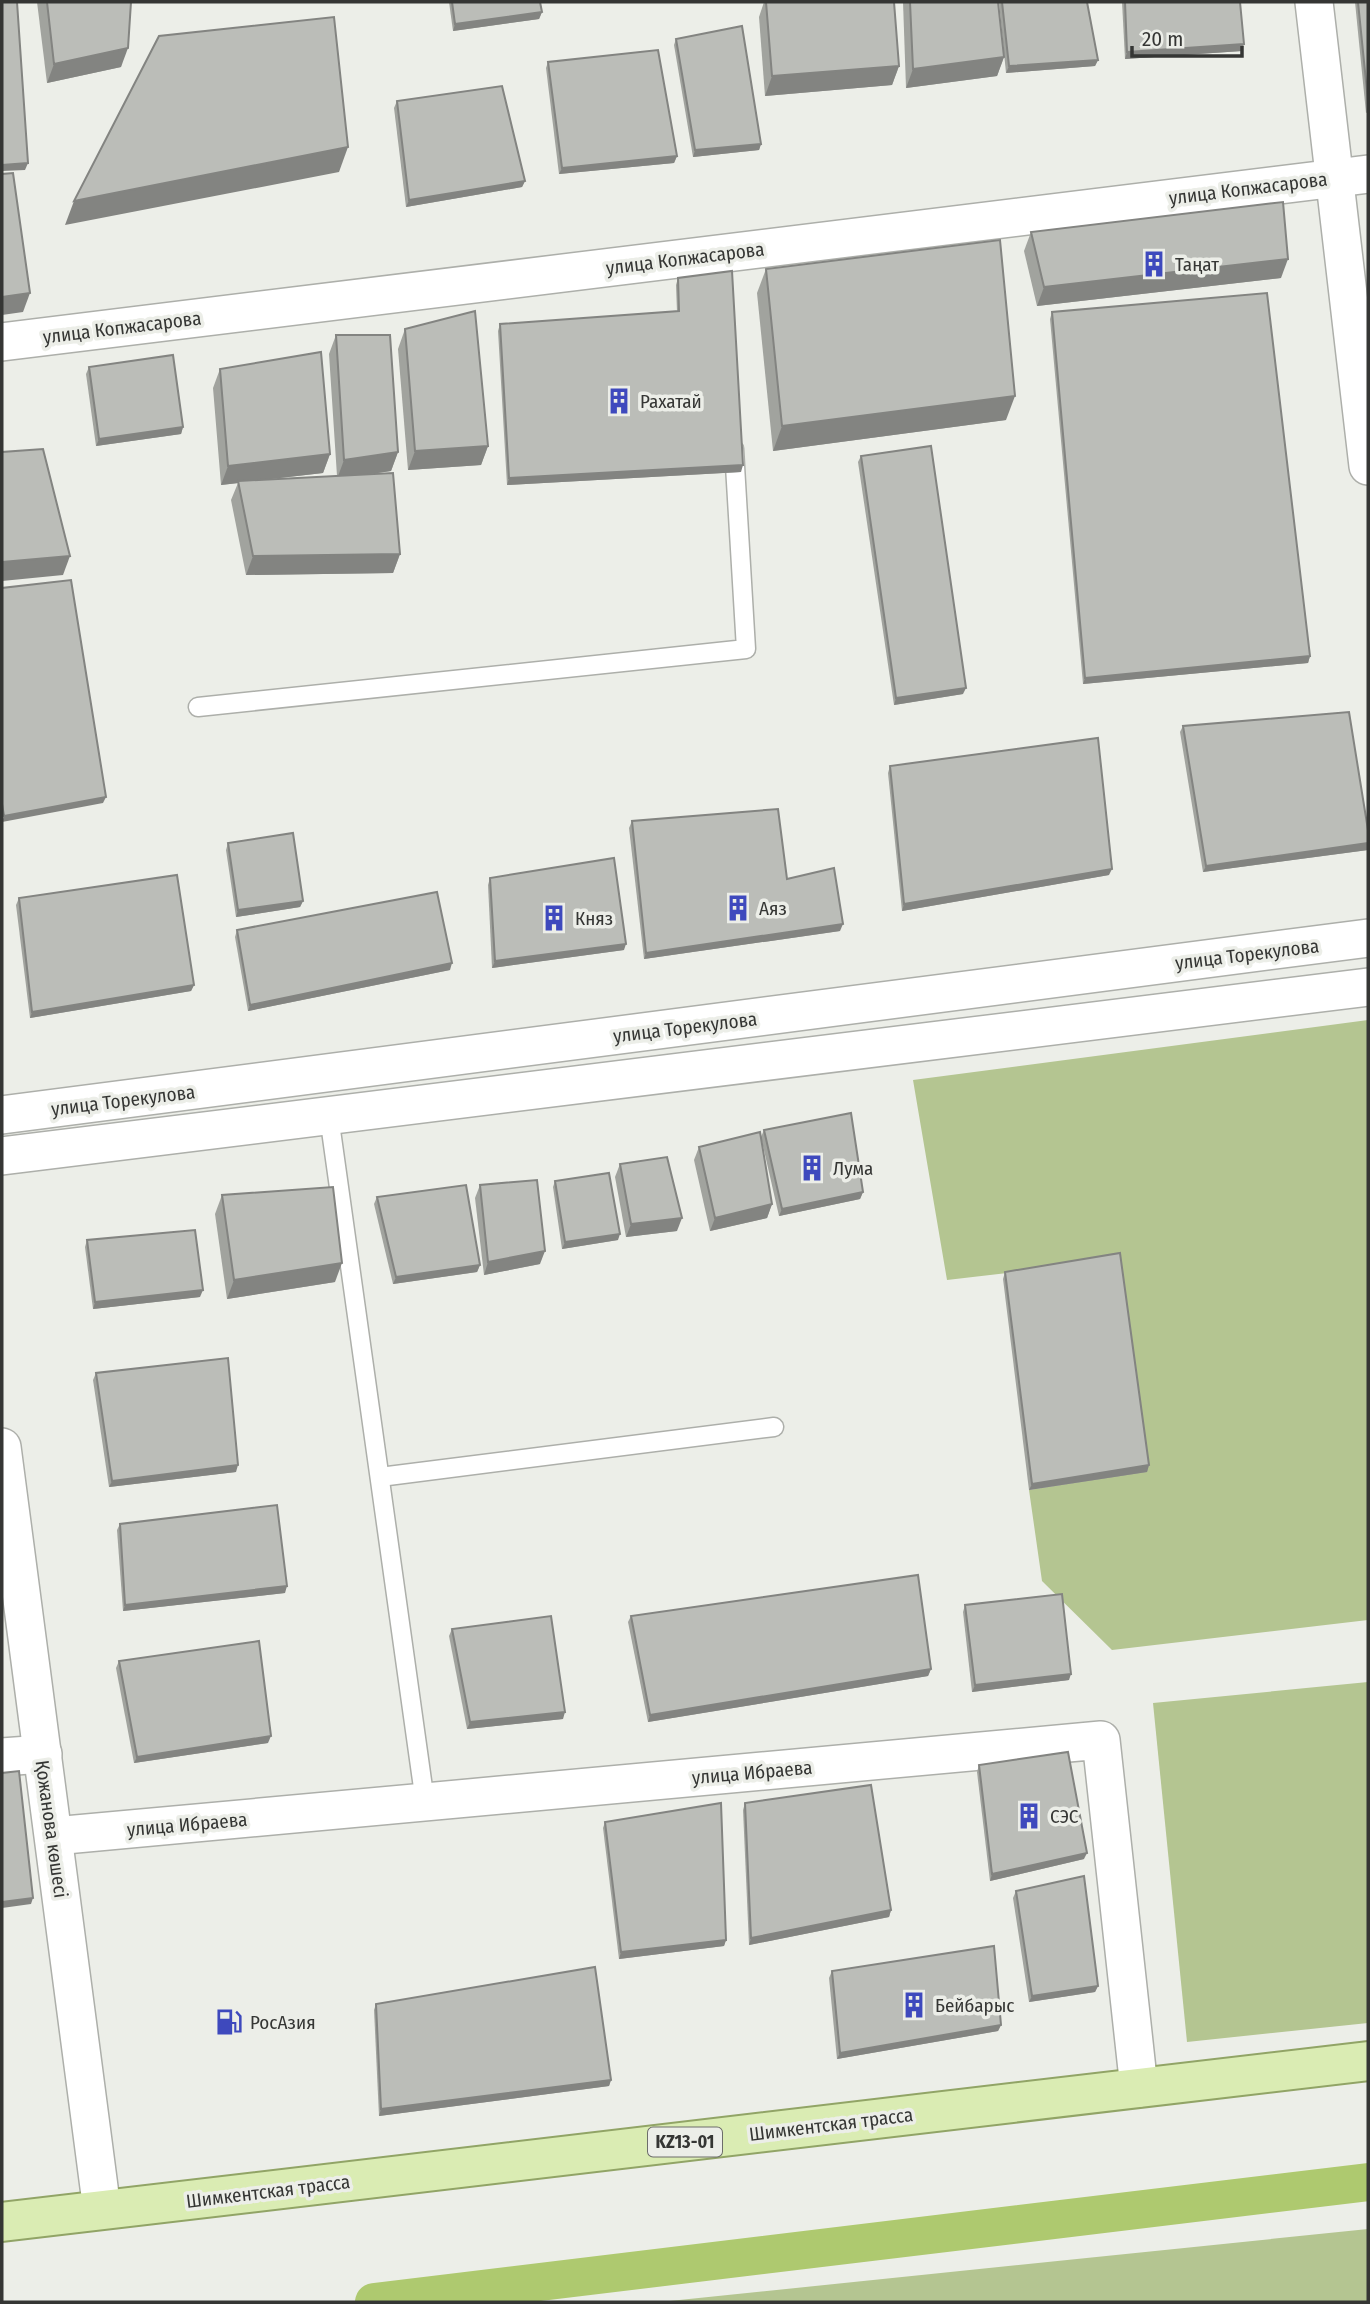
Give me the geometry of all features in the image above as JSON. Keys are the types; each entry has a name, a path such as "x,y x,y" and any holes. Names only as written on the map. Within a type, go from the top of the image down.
{"main road":[{"name":"Шимкентская трасса","path":"2,2222 1368,2061"}],"street":[{"path":"1314,2 1351,176 1368,466"},
{"name":"улица Копжасарова","path":"2,342 724,260 1351,176"},
{"name":"улица Торекулова","path":"2,1115 1368,938"},
{"path":"2,1156 1368,987"},
{"name":"Қожанова көшесі","path":"2,1447 102,2210"},
{"name":"улица Ибраева","path":"54,1836 1101,1740 1139,2088"},
{"path":"2,1757 43,1754"}],"lane":[{"path":"198,707 746,649 733,431"},
{"path":"329,1116 425,1802"},
{"path":"380,1477 774,1427"}],"green space":[{"path":"1368,1020 1368,1620 1112,1650 1042,1581 1029,1490 1147,1471 1117,1260 947,1280 913,1080"},
{"path":"1368,1682 1368,2023 1187,2042 1153,1703"},
{"path":"1368,2229 1368,2302 660,2302"}],"building":[{"path":"2,2 17,2 28,163 2,165"},
{"path":"47,2 131,2 128,48 54,64"},
{"path":"452,2 540,2 542,12 455,24"},
{"path":"766,2 894,2 899,66 772,76"},
{"path":"910,2 998,2 1004,57 913,69"},
{"path":"1002,2 1087,2 1098,60 1009,66"},
{"path":"1125,2 1240,2 1244,44 1127,52"},
{"path":"1358,2 1368,2 1368,101"},
{"path":"334,17 348,147 74,201 159,36"},
{"path":"742,26 761,144 695,150 676,39"},
{"path":"658,50 677,156 562,168 548,62"},
{"path":"502,86 525,181 409,200 397,101"},
{"path":"13,173 30,293 2,297 2,174"},
{"name":"Таңат","path":"1283,202 1288,259 1044,287 1031,232"},
{"path":"1000,240 1015,396 782,426 766,269"},
{"name":"Рахатай","path":"732,271 743,465 509,478 500,324 679,311 678,278"},
{"path":"1267,293 1310,656 1085,678 1052,312"},
{"path":"475,311 488,446 415,451 405,329"},
{"path":"336,335 390,335 398,452 344,460"},
{"path":"321,352 330,454 228,466 220,369"},
{"path":"173,355 183,427 99,439 89,367"},
{"path":"931,446 966,688 896,698 861,456"},
{"path":"43,449 70,556 2,562 2,452"},
{"path":"393,473 400,554 253,556 238,481"},
{"path":"71,580 106,797 4,816 2,588"},
{"path":"1349,712 1368,843 1206,866 1183,726"},
{"path":"1098,738 1112,869 904,904 890,766"},
{"name":"Аяз","path":"778,809 787,879 834,868 843,924 646,953 632,821"},
{"path":"293,833 303,901 238,910 228,843"},
{"name":"Княз","path":"614,858 626,944 495,961 490,878"},
{"path":"177,875 194,985 32,1012 19,898"},
{"path":"437,892 452,963 250,1005 237,930"},
{"name":"Лума","path":"851,1113 863,1192 782,1209 764,1130"},
{"path":"760,1132 772,1204 715,1218 699,1147"},
{"path":"667,1157 682,1218 631,1224 620,1164"},
{"path":"609,1173 620,1234 565,1242 555,1181"},
{"path":"537,1180 545,1251 488,1262 480,1185"},
{"path":"466,1185 480,1265 396,1277 377,1197"},
{"path":"333,1187 342,1263 234,1280 222,1195"},
{"path":"195,1230 203,1290 95,1302 87,1240"},
{"path":"1120,1253 1149,1465 1032,1484 1005,1272"},
{"path":"228,1358 238,1465 112,1481 96,1373"},
{"path":"277,1505 287,1586 125,1605 120,1524"},
{"path":"918,1575 931,1669 650,1715 631,1616"},
{"path":"1062,1594 1071,1674 975,1685 965,1605"},
{"path":"551,1616 565,1712 470,1722 452,1629"},
{"path":"259,1641 271,1736 137,1757 119,1661"},
{"name":"СЭС","path":"1068,1752 1087,1853 992,1874 979,1765"},
{"path":"19,1771 33,1898 2,1902 2,1773"},
{"path":"871,1785 891,1910 751,1938 745,1803"},
{"path":"721,1803 726,1940 621,1952 605,1822"},
{"name":"СЭС","path":"1084,1876 1098,1986 1032,1996 1016,1891"},
{"name":"Бейбарыс","path":"994,1946 1001,2025 840,2053 832,1971"},
{"path":"595,1967 611,2080 381,2109 376,2004"}],"waterway":[{"path":"374,2302 1368,2182"}],"place":[{"name":"Таңат","path":"1154,264"},
{"name":"Рахатай","path":"619,401"},
{"name":"Аяз","path":"738,908"},
{"name":"Княз","path":"554,918"},
{"name":"Лума","path":"812,1168"},
{"name":"СЭС","path":"1029,1816"},
{"name":"Бейбарыс","path":"914,2005"},
{"name":"РосАзия","path":"229,2022"}]}
